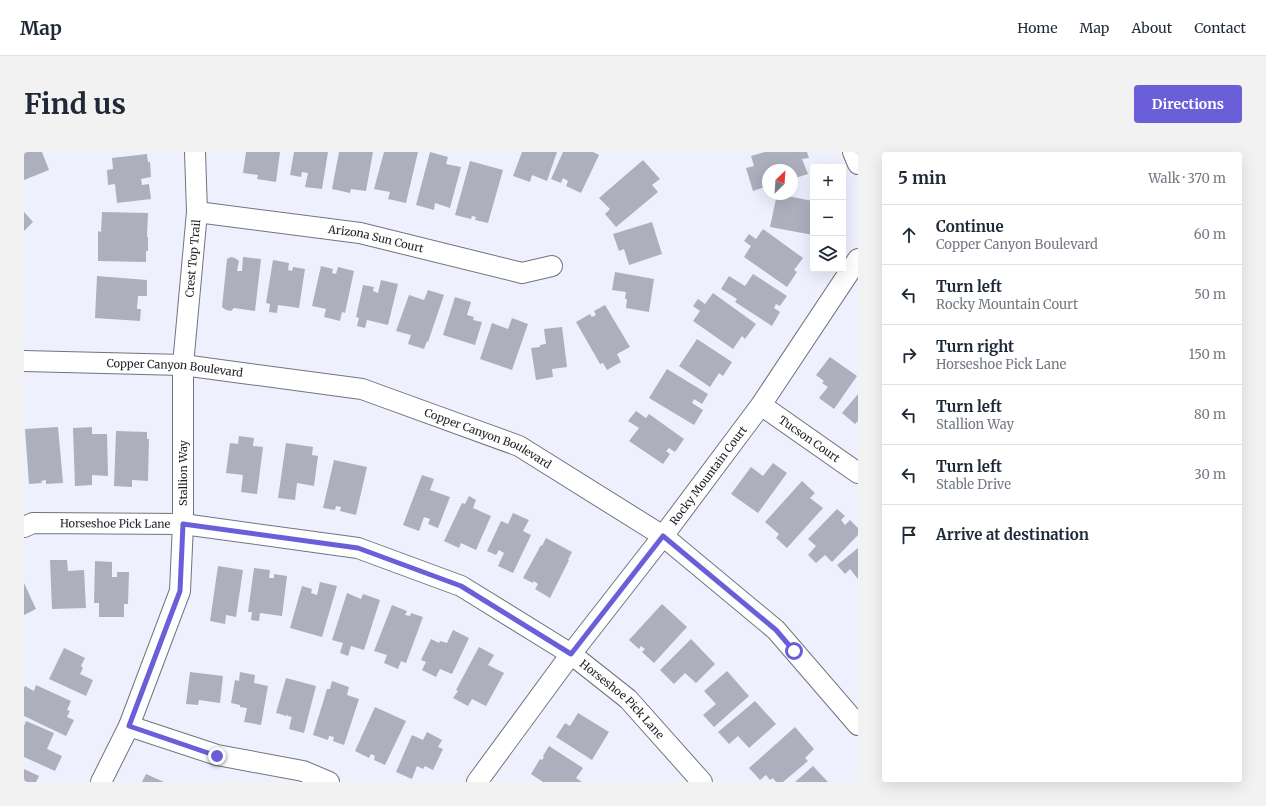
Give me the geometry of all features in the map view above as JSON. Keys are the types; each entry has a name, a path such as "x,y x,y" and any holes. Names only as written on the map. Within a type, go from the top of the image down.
{"street":[{"name":"Crest Top Trail","path":"183,365 197,212 195,152"},
{"path":"853,152 858,164"},
{"name":"Arizona Sun Court","path":"197,212 360,233 522,273 552,266"},
{"name":"Rocky Mountain Court","path":"477,782 571,654 663,536 761,405 858,259"},
{"name":"Copper Canyon Boulevard","path":"24,361 183,365 362,389 518,446 663,536 776,630 858,726"},
{"name":"Stallion Way","path":"101,782 129,726 180,591 183,524 183,365"},
{"name":"Tucson Court","path":"761,405 858,473"},
{"name":"Horseshoe Pick Lane","path":"24,527 33,523 183,524 358,548 461,586 571,654 628,699 702,782"},
{"path":"129,726 217,756 303,771 329,782"}],"building":[{"path":"24,152 42,152 49,170 24,180"},
{"path":"246,152 280,152 276,182 257,179 258,175 243,173"},
{"path":"294,152 328,152 322,189 305,187 308,173 302,172 301,177 290,175"},
{"path":"339,152 373,152 366,191 351,189 350,193 332,189"},
{"path":"384,152 418,152 406,203 388,199 390,192 374,189"},
{"path":"430,152 448,157 446,164 461,167 450,208 435,203 434,210 416,205"},
{"path":"522,152 557,152 547,181 532,175 530,182 513,176"},
{"path":"563,152 593,152 599,155 581,193 566,186 568,181 563,178 561,183 551,179"},
{"path":"765,152 807,152 809,158 802,159 808,174 798,177 798,164 762,164 762,188 753,191 746,168 754,166 751,156"},
{"path":"147,154 148,162 150,162 151,177 141,179 142,185 149,184 151,199 117,203 115,184 108,185 107,170 113,169 112,158"},
{"path":"643,160 660,179 652,185 658,192 616,227 605,214 610,209 599,198"},
{"path":"470,161 503,170 488,223 475,220 476,217 472,216 471,219 455,215"},
{"path":"798,198 810,200 810,234 770,227 776,200 798,200"},
{"path":"24,212 33,222 24,231"},
{"path":"102,212 148,213 148,251 146,251 146,262 98,261 98,231 101,232"},
{"path":"652,222 662,254 629,265 624,249 619,251 613,234"},
{"path":"763,229 803,258 794,270 797,272 787,287 744,257 751,246 744,241 749,234 756,239"},
{"path":"231,257 239,261 237,271 242,271 243,257 261,259 255,311 234,308 231,311 222,307 227,259"},
{"path":"273,260 289,263 288,270 292,271 293,267 305,269 299,308 278,305 277,313 269,312 270,304 266,303"},
{"path":"321,266 333,269 332,273 336,274 338,267 354,271 345,313 342,312 340,321 324,317 326,309 312,306"},
{"path":"615,272 654,279 649,312 626,308 626,292 612,290"},
{"path":"753,274 787,296 780,306 776,304 774,308 780,312 772,326 735,302 737,299 721,289 729,276 745,286"},
{"path":"97,276 147,280 147,296 138,296 137,309 141,309 140,321 95,318"},
{"path":"381,280 398,284 388,325 367,320 365,328 357,326 359,318 356,317 363,285 374,287 373,291 378,293"},
{"path":"428,290 444,295 428,342 427,341 424,349 408,344 411,335 396,331 409,295 424,300"},
{"path":"713,293 756,324 745,339 742,336 733,349 693,321 700,311 693,306 698,299 705,304"},
{"path":"455,297 471,302 467,315 474,317 473,320 482,322 475,345 443,335"},
{"path":"605,305 630,347 617,354 621,362 607,370 603,363 600,364 576,322 590,314 592,317 596,315 594,311"},
{"path":"512,318 528,324 512,370 480,359 492,323 508,329"},
{"path":"562,327 567,367 552,369 553,377 536,380 531,348 540,347 540,345 546,344 544,329"},
{"path":"697,339 732,362 723,376 719,373 710,387 679,366"},
{"path":"830,357 857,376 834,409 819,398 828,387 822,383 824,381 816,375"},
{"path":"667,369 708,394 702,404 694,399 692,403 703,410 694,425 649,398"},
{"path":"858,394 858,421 855,424 842,413"},
{"path":"636,411 646,418 649,414 684,439 675,452 669,448 666,451 670,454 663,464 629,441 639,428 628,421"},
{"path":"58,427 63,483 46,484 46,480 41,481 42,483 29,484 25,429"},
{"path":"92,427 92,434 107,434 108,476 92,475 92,485 75,486 73,428"},
{"path":"116,431 147,432 147,439 149,439 148,481 132,480 132,487 114,486"},
{"path":"239,436 254,438 253,446 263,447 257,494 241,492 243,475 226,473 230,443 238,444"},
{"path":"286,443 313,447 312,455 318,456 314,486 297,483 295,500 278,498"},
{"path":"334,460 367,467 356,515 340,511 341,507 336,506 335,510 323,508"},
{"path":"773,463 787,473 758,513 731,494 751,467 763,476"},
{"path":"422,475 434,479 430,490 450,497 438,528 428,524 430,519 424,517 419,531 403,525"},
{"path":"802,481 815,493 810,498 823,508 787,548 776,538 779,534 765,522"},
{"path":"469,496 476,500 473,508 491,516 476,550 461,543 459,548 444,541 462,503 465,504"},
{"path":"837,509 845,516 841,520 845,525 850,520 858,528 858,535 832,562 825,555 816,563 808,555 816,546 808,539"},
{"path":"513,513 529,520 523,531 531,535 513,573 498,566 504,553 499,550 496,555 487,551 501,521 508,524"},
{"path":"546,538 572,552 550,598 535,589 538,584 534,581 533,583 523,578"},
{"path":"858,548 858,579 850,569 845,574 837,565"},
{"path":"50,560 67,560 68,571 84,570 86,608 52,609"},
{"path":"95,561 112,562 112,577 117,577 117,572 129,572 128,604 124,604 124,617 99,617 99,603 94,603"},
{"path":"218,566 243,570 236,617 226,615 225,624 210,621"},
{"path":"254,568 270,570 269,578 274,578 274,574 287,576 282,616 260,613 259,621 251,620 252,612 248,612"},
{"path":"320,582 337,586 322,637 290,628 302,586 312,589 311,593 317,595"},
{"path":"24,583 36,609 24,615"},
{"path":"347,593 361,599 363,594 380,600 364,650 351,646 348,656 340,653 343,643 332,640"},
{"path":"662,604 687,627 654,663 642,652 645,649 641,646 639,649 629,640"},
{"path":"392,605 407,611 405,615 410,616 411,613 423,617 406,663 401,661 398,669 384,663 387,655 374,651"},
{"path":"453,630 469,638 452,674 440,669 436,677 422,670 426,662 421,660 431,639 439,643 440,641 447,643"},
{"path":"691,639 715,664 696,683 685,673 674,684 660,670"},
{"path":"479,647 494,655 488,665 504,673 486,706 472,699 468,706 453,698 458,691 456,690"},
{"path":"64,648 85,658 81,666 83,668 80,674 93,680 86,696 49,679"},
{"path":"727,671 749,696 714,727 703,715 716,704 704,691"},
{"path":"190,672 223,676 220,703 199,700 198,705 186,704"},
{"path":"240,672 255,675 254,683 268,686 261,725 244,722 247,708 231,703 235,680 239,681"},
{"path":"286,678 316,686 304,733 289,729 292,716 288,716 288,714 287,716 276,713"},
{"path":"332,681 349,687 347,695 359,699 344,745 333,741 334,737 329,736 328,740 313,735 327,689 330,689"},
{"path":"36,685 71,701 67,710 70,711 67,717 74,720 66,736 24,716 24,688 25,686 34,691"},
{"path":"755,701 776,724 749,748 738,736 729,744 718,732"},
{"path":"375,707 406,721 385,765 374,760 375,756 371,754 369,758 355,751"},
{"path":"578,713 609,732 592,760 556,737 565,723 570,726"},
{"path":"26,721 54,733 47,749 62,756 55,771 24,757 24,726"},
{"path":"795,727 814,749 805,758 808,761 783,782 776,782 773,778 770,780 766,775 760,780 749,768"},
{"path":"427,732 442,740 438,747 443,749 433,770 425,766 423,769 417,766 412,779 396,772 412,735 423,740"},
{"path":"549,746 583,768 576,778 582,782 543,782 531,774 540,759 542,760 544,757 543,756"},
{"path":"813,766 828,782 795,782"},
{"path":"24,769 39,776 36,782 24,782"},
{"path":"146,774 164,782 142,782"}],"route":[{"path":"217,756 129,726 180,591 183,524 358,548 461,586 571,654 663,536 776,630 794,651"}]}
